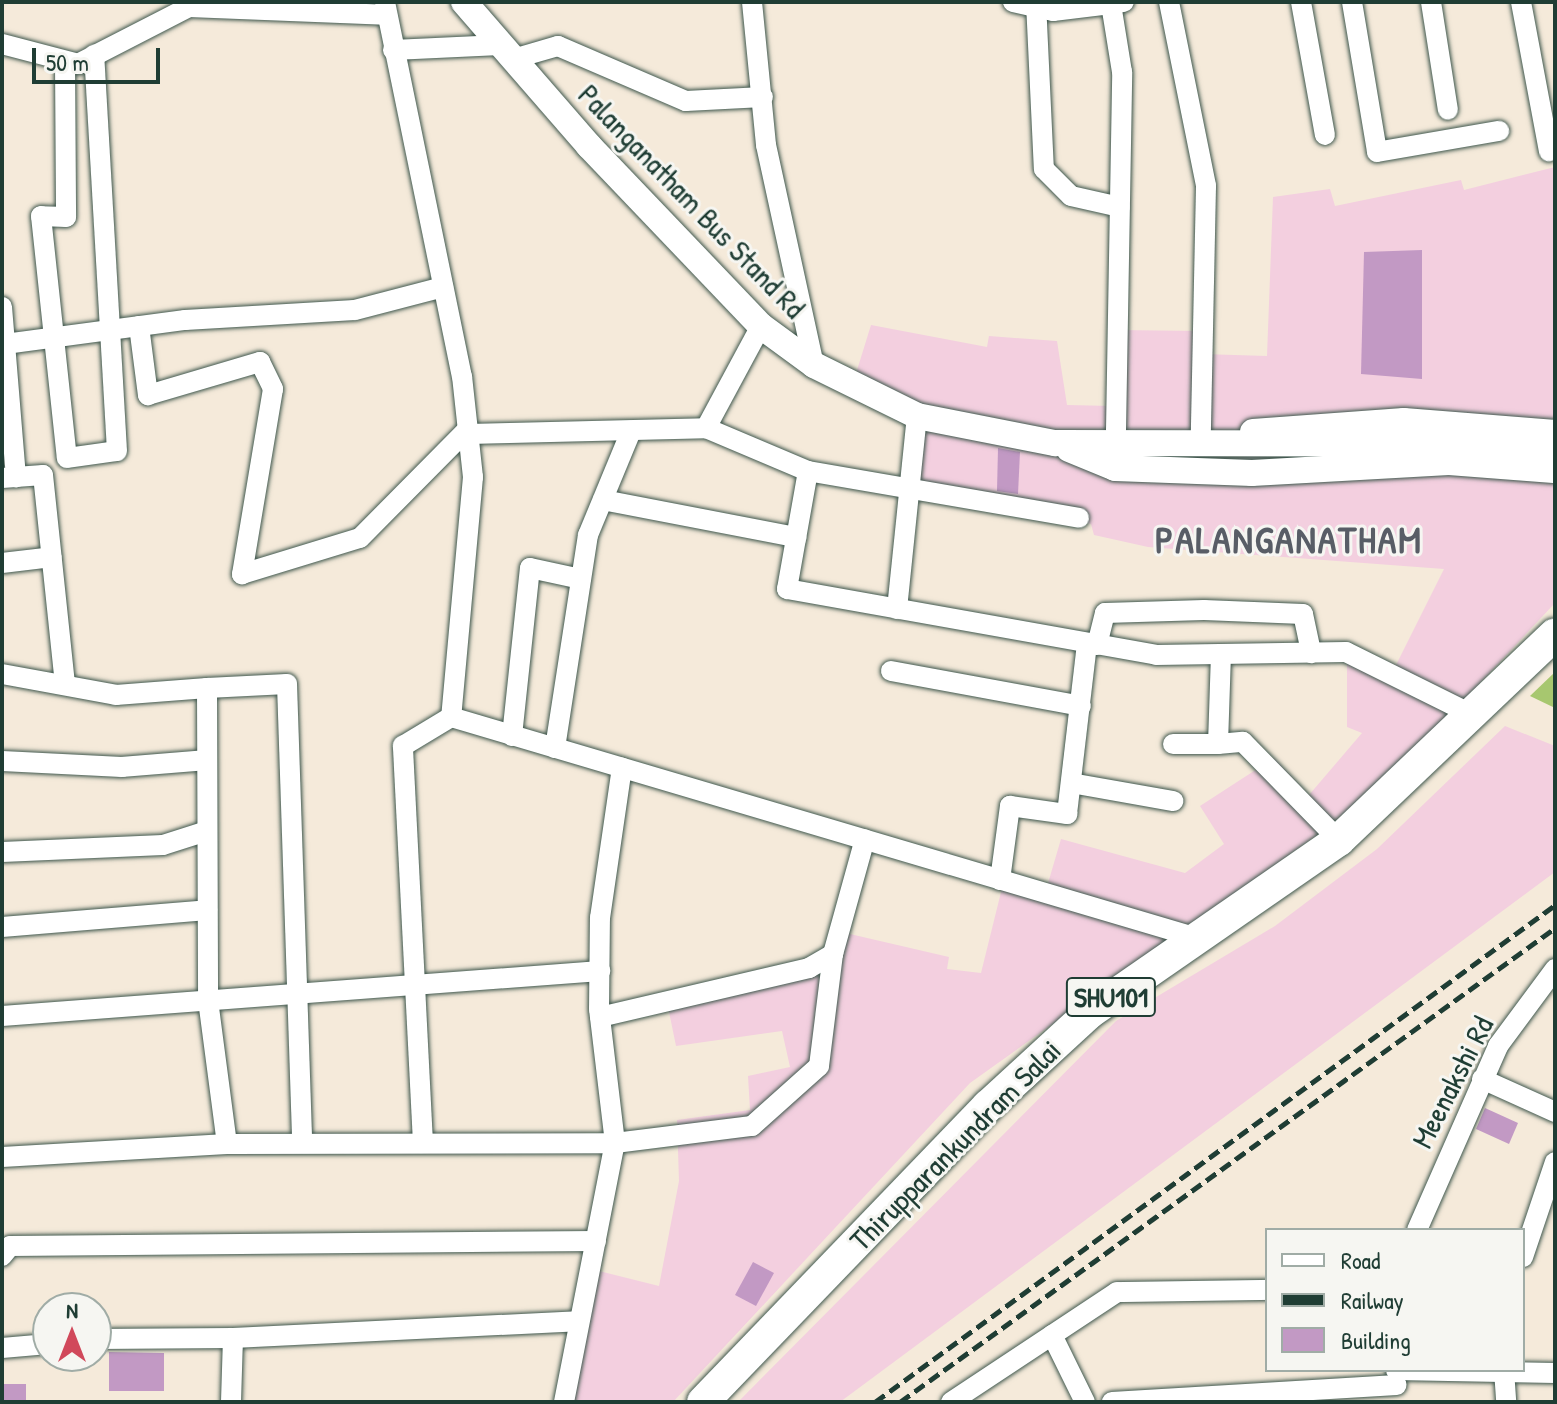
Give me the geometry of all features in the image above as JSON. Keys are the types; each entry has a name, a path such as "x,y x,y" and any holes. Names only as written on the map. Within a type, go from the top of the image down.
{"main road":[{"name":"Thirupparankundram Salai","path":"703,1402 988,1106 1089,1013 1194,937 1339,840 1475,716 1555,634"}],"street":[{"name":"Palanganatham Bus Stand Rd","path":"464,2 761,326 814,365 917,416 1055,443 1330,449 1504,444 1555,453"},
{"path":"752,2 766,145 814,365"},
{"path":"1013,2 1036,5 1117,3 1122,72 1116,430"},
{"path":"1169,2 1206,186 1201,432"},
{"path":"1301,2 1325,135"},
{"path":"1352,2 1377,152 1499,131"},
{"path":"1431,2 1448,110"},
{"path":"1521,2 1549,151"},
{"path":"1036,5 1044,169 1071,196 1120,207"},
{"path":"2,44 65,62 94,55 189,7 385,8 443,287 473,477 451,717"},
{"path":"393,50 507,52 558,46 686,101 763,97"},
{"path":"65,62 66,217 41,216 67,458 117,451 105,330 94,55"},
{"path":"5,344 139,326 355,310 443,287"},
{"path":"2,307 9,478 43,475 65,684"},
{"path":"139,326 148,395 260,362 273,389 242,574 360,538 468,432 706,428 808,471 1079,518"},
{"path":"706,428 761,326"},
{"path":"897,609 917,416"},
{"path":"1055,443 1116,430 1201,432 1404,421 1555,433"},
{"path":"555,748 581,579 603,500 631,431"},
{"path":"1055,443 1115,468 1252,473 1449,462 1555,470"},
{"path":"808,471 787,589 1156,655 1346,652 1475,716"},
{"path":"603,500 796,537"},
{"path":"2,563 52,557"},
{"path":"512,736 530,568 581,579"},
{"path":"1000,880 1010,806 1067,814 1092,644 1105,613 1218,610 1303,614 1311,653"},
{"path":"1218,744 1221,654"},
{"path":"891,671 1081,706"},
{"path":"2,674 116,695 287,684 294,994 302,1143"},
{"path":"207,688 208,1000 227,1144"},
{"path":"423,1143 419,984 403,746 451,717 1194,937"},
{"path":"1173,744 1243,742 1339,840"},
{"path":"2,761 122,767 207,760"},
{"path":"564,1402 615,1143 600,1017 600,971 607,843 622,768"},
{"path":"1071,783 1173,801"},
{"path":"2,852 163,845 207,831"},
{"path":"2,1157 227,1144 615,1143 752,1126 819,1066 833,954 865,839"},
{"path":"2,927 207,910"},
{"path":"600,1017 809,968 833,954"},
{"name":"Meenakshi Rd","path":"1418,1228 1482,1079 1555,969"},
{"path":"2,1016 600,971"},
{"path":"1482,1079 1555,1112"},
{"path":"1525,1251 1555,1162"},
{"path":"2,1256 10,1246 596,1241"},
{"path":"951,1402 1117,1292 1265,1290"},
{"path":"112,1339 233,1338 578,1321"},
{"path":"1052,1335 1085,1402"},
{"path":"231,1402 233,1338"},
{"path":"2,1348 32,1345"},
{"path":"1112,1402 1494,1372"},
{"path":"1504,1372 1506,1402"},
{"path":"1525,1372 1555,1373"}],"shaded area":[{"path":"1555,167 1555,603 1417,750 1328,827 970,1083 673,1402 555,1402 583,1267 659,1286 679,1181 677,1120 750,1110 748,1076 790,1067 782,1031 676,1046 666,997 811,968 837,931 949,957 947,969 981,973 1004,880 1046,890 1061,839 1185,873 1224,844 1200,806 1274,758 1309,795 1362,733 1347,727 1347,644 1396,665 1444,569 1148,547 1094,535 1091,524 902,485 914,426 849,396 871,325 987,347 989,336 1057,341 1067,405 1112,406 1116,330 1201,331 1202,354 1267,356 1273,197 1330,189 1335,206 1461,180 1464,190"},
{"path":"1505,726 1555,746 1555,872 840,1402 738,1402 1116,1021 1275,926 1377,849"}],"green space":[{"path":"1555,672 1555,708 1530,696"}],"building":[{"path":"1422,250 1422,379 1361,374 1364,252"},
{"path":"998,448 1020,452 1018,494 997,491"},
{"path":"1485,1108 1518,1123 1509,1144 1476,1129"},
{"path":"753,1262 774,1273 756,1306 735,1295"},
{"path":"112,1352 164,1353 164,1391 109,1391"},
{"path":"2,1384 26,1384 26,1402 2,1402"}],"railway":[{"path":"875,1402 1555,905"},
{"path":"900,1402 1555,928"}],"district":[{"name":"PALANGANATHAM","path":"1289,540"}]}
